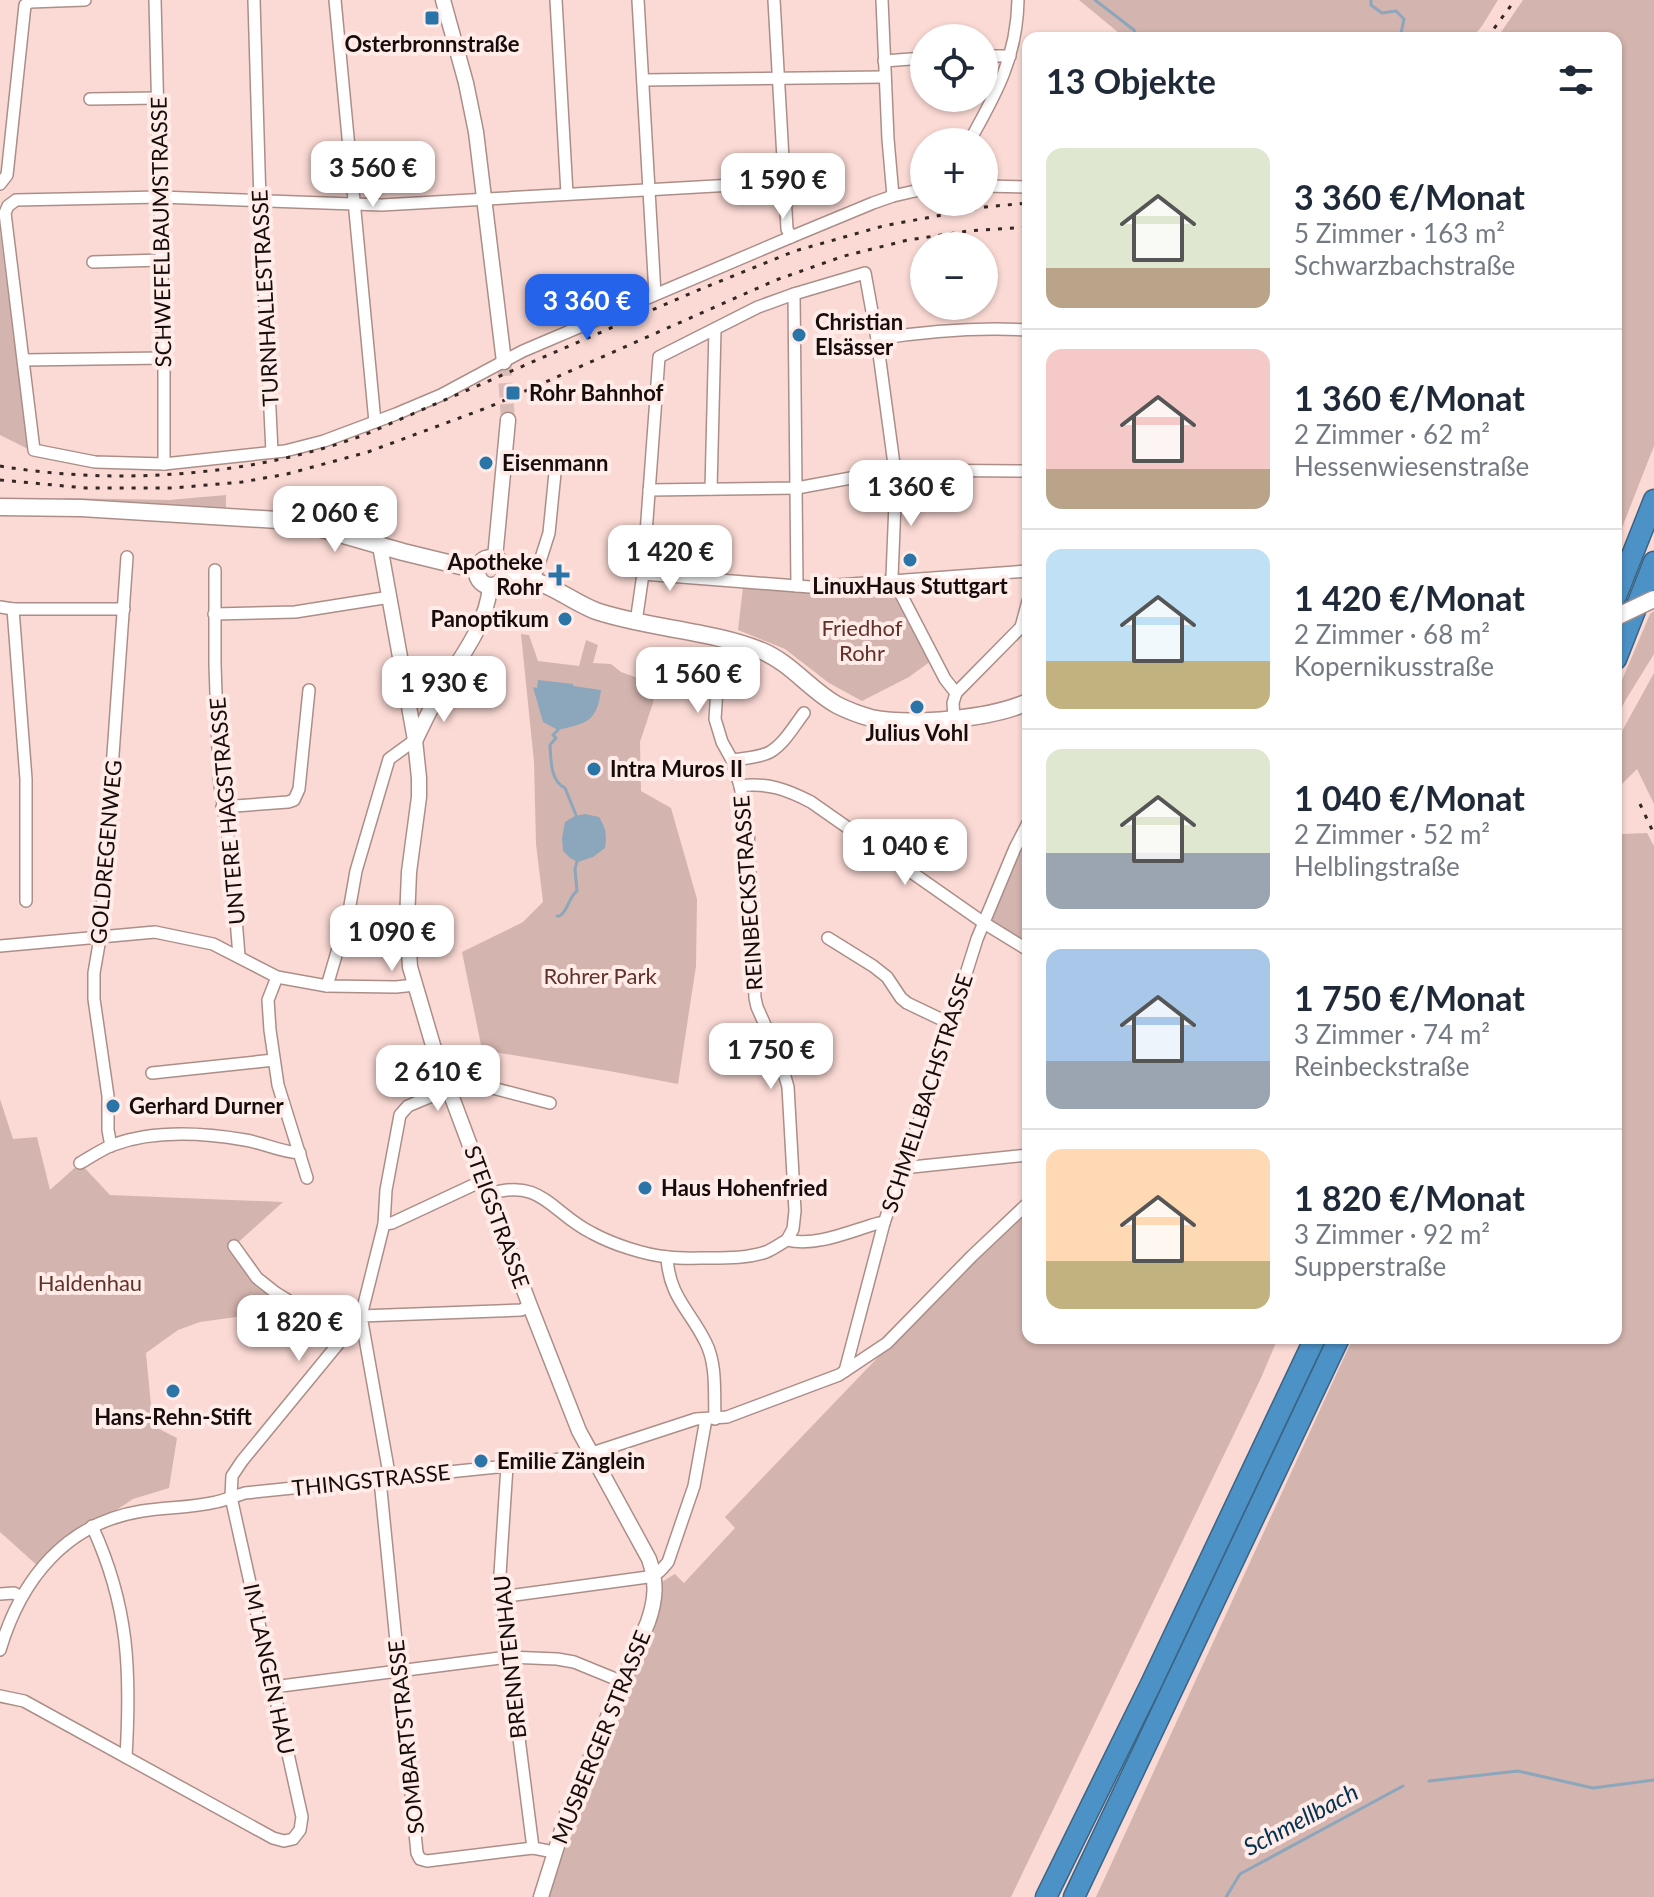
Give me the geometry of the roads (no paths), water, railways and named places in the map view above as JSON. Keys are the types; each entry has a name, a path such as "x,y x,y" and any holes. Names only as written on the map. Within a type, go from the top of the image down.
{"highway":[{"path":"1622,581 1654,500"},
{"path":"1622,644 1654,562"},
{"path":"1046,1897 1312,1344"},
{"path":"1074,1897 1336,1344"}],"main road":[{"path":"2,509 81,508 278,520 305,524 477,570"},
{"path":"519,578 490,587 480,581 477,570 483,560 495,558 519,578 596,611 749,646 776,658 835,704 870,718 928,721 1022,704"},
{"path":"1622,614 1654,599"}],"street":[{"path":"0,184 7,175 24,8 27,2 85,0"},
{"name":"SCHWEFELBAUMSTRASSE","path":"155,0 164,464"},
{"name":"TURNHALLESTRASSE","path":"254,0 272,452"},
{"path":"335,0 375,422"},
{"path":"443,0 476,132 504,362"},
{"path":"556,0 567,194"},
{"path":"638,0 655,294"},
{"path":"774,0 787,229 791,237"},
{"path":"882,0 893,196"},
{"path":"977,128 1001,84 1016,28 1018,0"},
{"path":"998,56 1010,56"},
{"path":"884,61 910,59"},
{"path":"643,80 885,77"},
{"path":"90,99 158,98"},
{"path":"784,182 355,206 160,197 16,200 5,213 34,450 95,462 164,464 285,451 324,441 441,395 523,351 655,294 893,196 910,192"},
{"path":"998,186 1022,187"},
{"path":"93,262 162,260"},
{"path":"636,622 643,574 659,357 758,307 865,273 896,479 893,582 945,679 956,693"},
{"path":"794,294 797,586"},
{"path":"711,489 715,329"},
{"path":"877,339 926,331 1022,330"},
{"path":"24,360 164,358"},
{"path":"495,558 508,420"},
{"path":"649,490 797,488 894,470 1022,471"},
{"path":"519,578 549,533 555,473"},
{"name":"STEIGSTRASSE","path":"380,546 415,740 419,797 409,872 407,921 415,985 449,1090 579,1431 649,1559 655,1576"},
{"name":"GOLDREGENWEG","path":"111,1146 108,1096 94,999 94,973 100,938 127,557"},
{"name":"UNTERE HAGSTRASSE","path":"215,570 219,778 231,857 239,956"},
{"path":"643,574 797,586 1022,571"},
{"path":"327,986 389,759 415,740 446,680 477,633 489,602 490,587"},
{"path":"214,614 295,612 390,597"},
{"path":"0,607 124,609"},
{"path":"13,609 26,779 26,901"},
{"path":"954,718 956,693 1022,626"},
{"name":"REINBECKSTRASSE","path":"729,640 717,689 715,719 740,786 748,827 755,998 788,1087 795,1211 793,1229 787,1240"},
{"path":"222,807 294,800 299,789 309,690"},
{"path":"410,713 428,715"},
{"path":"732,760 770,752 783,741 804,713"},
{"path":"740,786 770,786 790,791 811,802 1022,946"},
{"name":"SCHMELLBACHSTRASSE","path":"845,1371 884,1223 984,923 1022,835"},
{"path":"0,946 155,932 213,944 277,977 327,986 415,985"},
{"path":"828,938 887,977 907,1003 951,1024"},
{"path":"277,977 268,1000 274,1060 278,1085 307,1178"},
{"path":"152,1073 274,1060"},
{"path":"231,1497 232,1476 242,1461 361,1316 384,1224 386,1190 400,1115 408,1106 467,1085 481,1085 550,1103"},
{"path":"80,1163 111,1146 159,1135 247,1140 284,1152 300,1153"},
{"path":"904,1164 912,1167 1022,1156"},
{"path":"384,1224 486,1187 527,1190 540,1195 593,1234 667,1257 750,1256 769,1251 787,1240 815,1242 884,1223"},
{"path":"845,1371 887,1343 1022,1209"},
{"path":"234,1246 257,1278 344,1335"},
{"path":"501,1597 655,1576 668,1562 694,1486 710,1419 711,1356 670,1282 667,1257"},
{"path":"361,1316 521,1310 530,1306"},
{"name":"SOMBARTSTRASSE","path":"361,1316 385,1479 417,1853 420,1859 427,1861 533,1848 554,1852"},
{"name":"THINGSTRASSE","path":"0,1650 21,1597 40,1568 70,1541 111,1518 140,1511 215,1502 245,1493 583,1456 696,1419 727,1417 845,1371"},
{"name":"BRENNTENHAU","path":"507,1466 501,1597 533,1848"},
{"name":"IM LANGEN HAU","path":"126,1757 273,1838 284,1841 293,1839 300,1830 302,1817 231,1497"},
{"path":"0,1696 24,1701 126,1757 129,1706 127,1647 113,1579 92,1526"},
{"name":"MUSBERGER STRASSE","path":"541,1897 567,1814 653,1606 655,1576"},
{"path":"0,1594 14,1593 21,1597"},
{"path":"273,1687 508,1657 574,1662 623,1682"}],"water":[{"path":"538,680 601,690 597,709 583,723 558,730 543,722 533,687 537,688"},
{"path":"585,814 599,817 605,832 605,848 593,857 578,862 563,851 562,838 565,822"}],"waterway":[{"path":"1095,0 1135,32"},
{"path":"1371,0 1371,5 1382,13 1396,11 1404,19 1401,32"},
{"path":"558,730 550,745 552,769 556,780 565,788 576,815"},
{"path":"561,915 577,891 577,861"},
{"name":"Schmellbach","path":"1429,1781 1518,1771 1593,1788 1654,1780"},
{"name":"Schmellbach","path":"1226,1897 1240,1874 1403,1786"}],"tunnel":[{"path":"504,362 508,420"}],"railway":[{"path":"1491,32 1515,0"},
{"path":"0,466 45,472 137,476 231,468 321,449 364,435 795,251 883,226 985,207 1022,204"},
{"path":"0,480 86,488 173,488 242,482 287,474 368,452 489,407 776,280 844,256 908,240 1022,227"},
{"path":"1640,804 1654,834"}],"place":[{"name":"Osterbronnstraße","path":"432,18"},
{"name":"Christian Elsässer","path":"799,335"},
{"name":"Rohr Bahnhof","path":"513,393"},
{"name":"Eisenmann","path":"486,463"},
{"name":"LinuxHaus Stuttgart","path":"910,560"},
{"name":"Apotheke Rohr","path":"559,575"},
{"name":"Panoptikum","path":"565,619"},
{"name":"Julius Vohl","path":"917,707"},
{"name":"Intra Muros II","path":"594,769"},
{"name":"Gerhard Durner","path":"113,1106"},
{"name":"Haus Hohenfried","path":"645,1188"},
{"name":"Hans-Rehn-Stift","path":"173,1391"},
{"name":"Emilie Zänglein","path":"481,1461"}],"park label":[{"name":"Friedhof Rohr","path":"862,640"},
{"name":"Rohrer Park","path":"600,976"},
{"name":"Haldenhau","path":"90,1283"}]}
